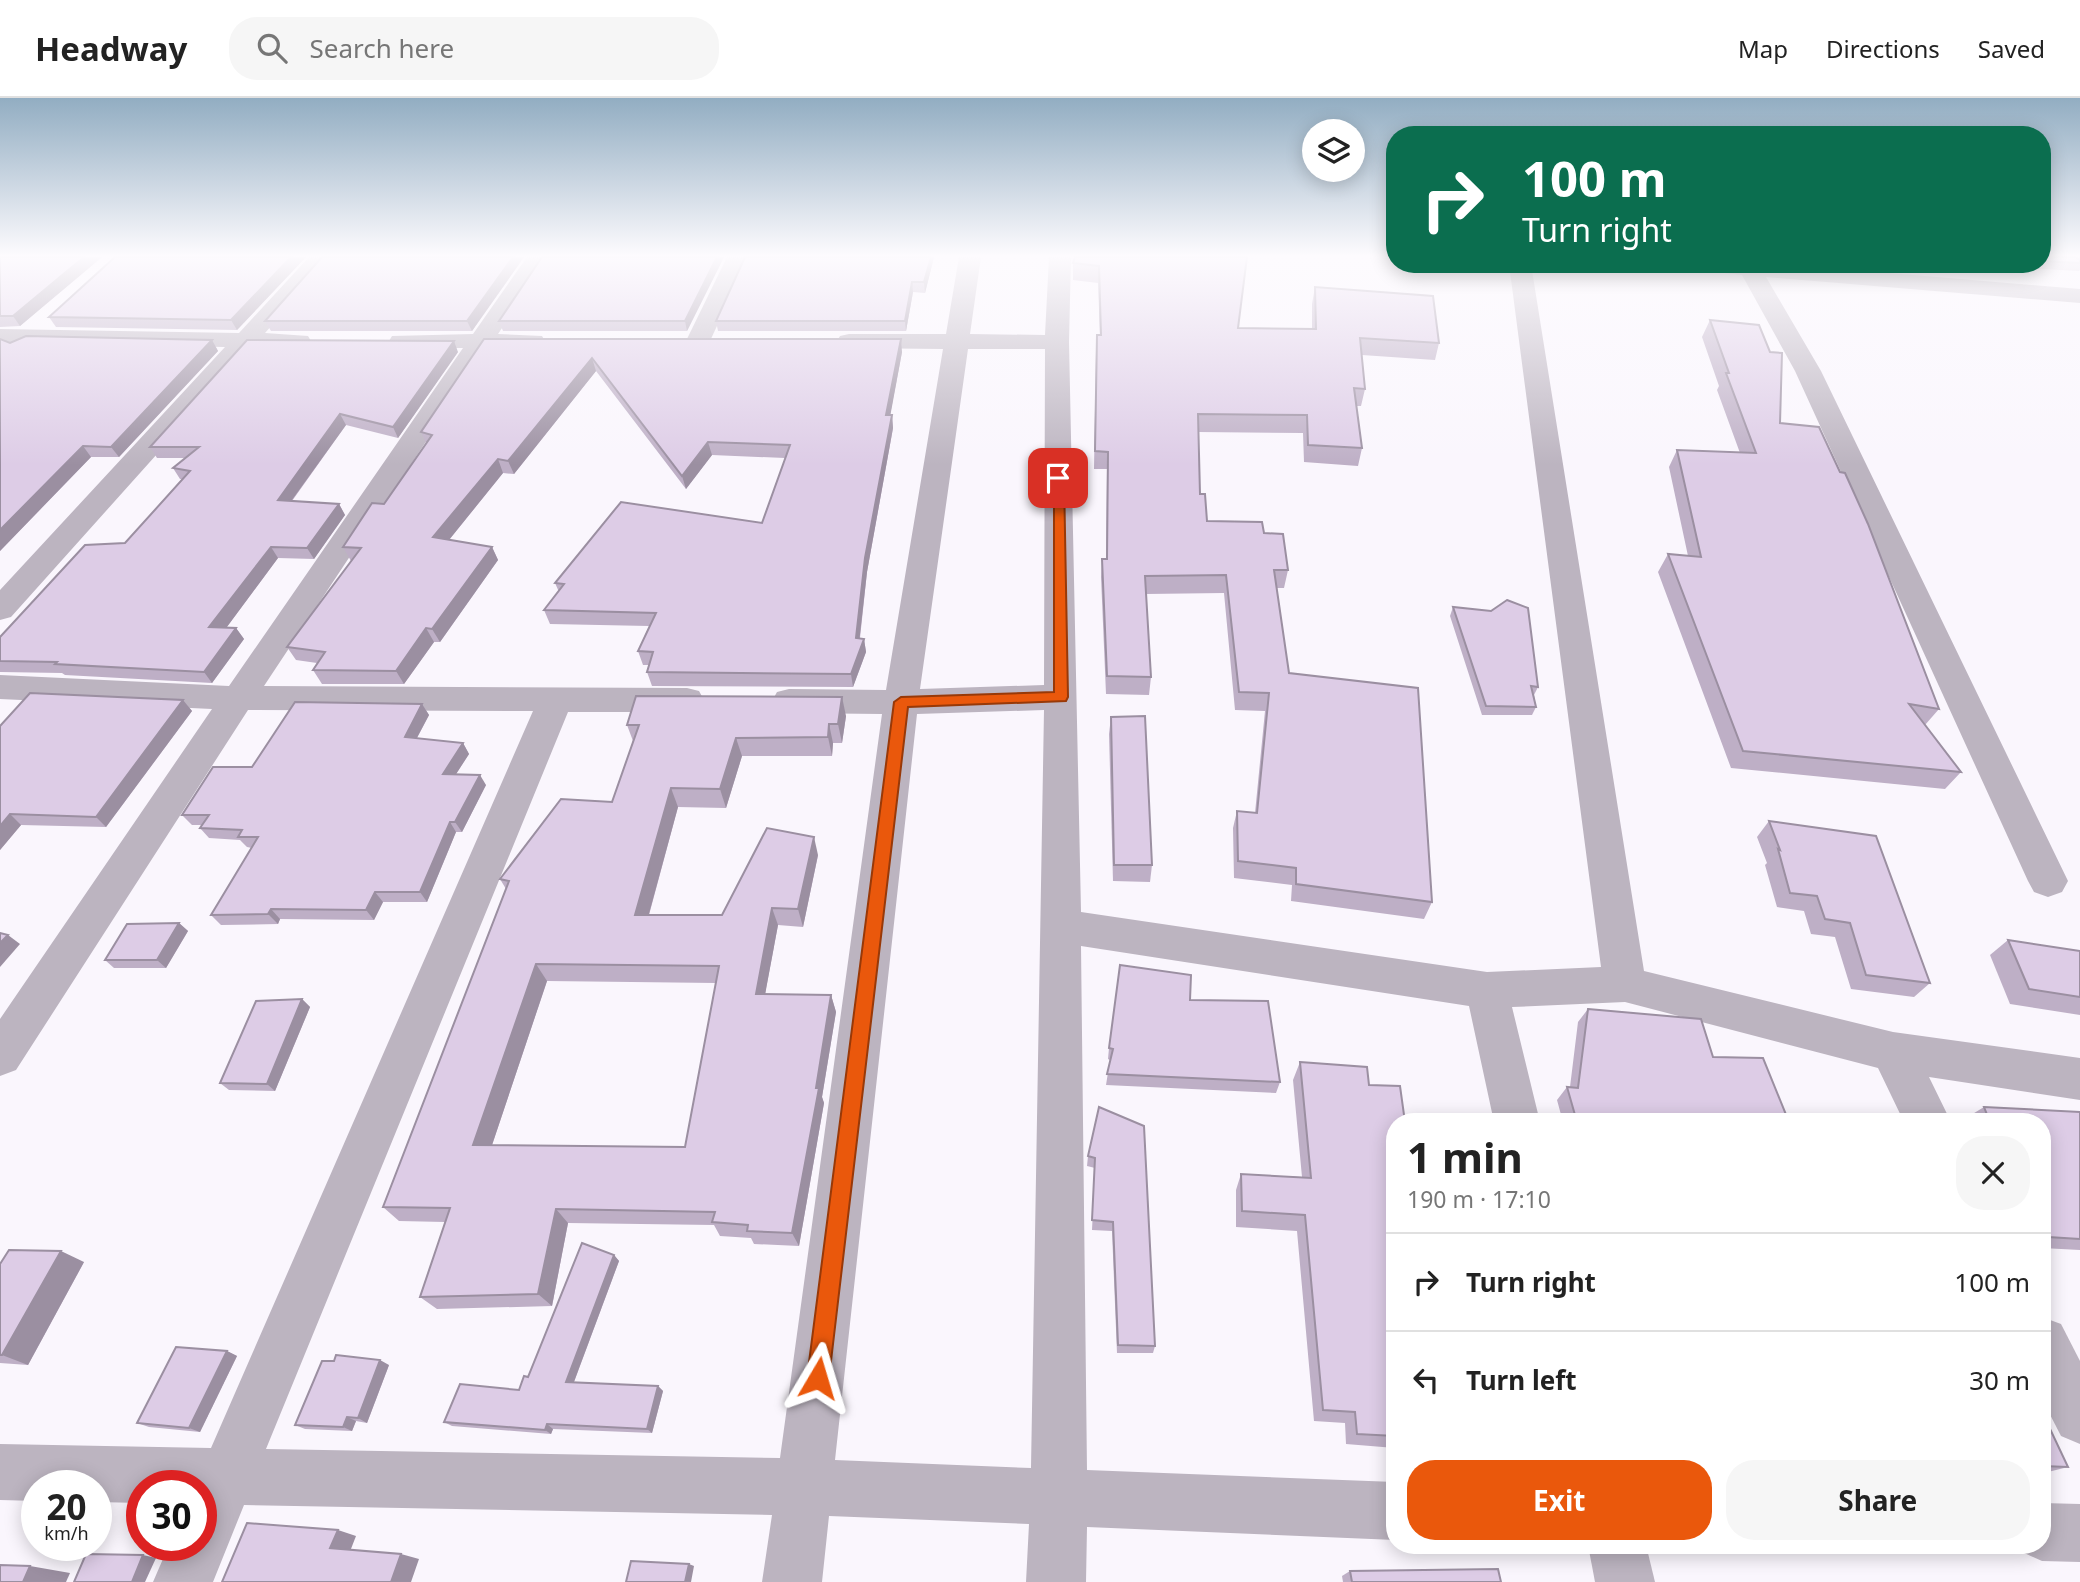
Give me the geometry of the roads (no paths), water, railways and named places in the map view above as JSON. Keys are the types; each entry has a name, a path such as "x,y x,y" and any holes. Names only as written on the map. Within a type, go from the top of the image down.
{"street":[{"path":"0,358 38,326"},
{"path":"0,610 258,326"},
{"path":"0,1056 490,326"},
{"path":"698,341 705,326"},
{"path":"792,1582 901,702 960,326"},
{"path":"1056,1582 1059,1498 1061,697 1058,326"},
{"path":"1529,326 1625,984"},
{"path":"1783,326 1808,371 2048,881"},
{"path":"0,336 328,341"},
{"path":"383,341 562,341"},
{"path":"671,341 725,341"},
{"path":"821,341 1057,342"},
{"path":"0,687 238,698 721,700"},
{"path":"763,701 901,702 1061,697"},
{"path":"217,1500 556,698"},
{"path":"1060,926 1487,990 1625,984 1893,1052 2080,1079"},
{"path":"1487,990 1515,1113"},
{"path":"1893,1052 1924,1113"},
{"path":"2051,1361 2080,1417"},
{"path":"0,1472 805,1486 1386,1511"},
{"path":"2051,1532 2080,1533"},
{"path":"1618,1554 1625,1582"},
{"path":"183,1582 192,1561"}]}
